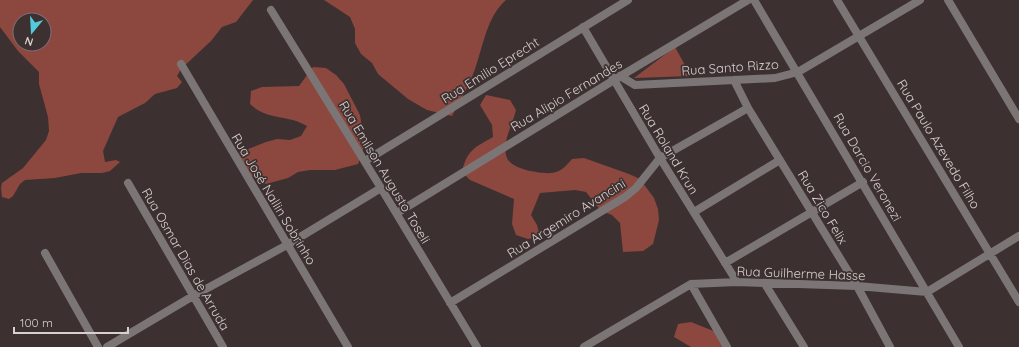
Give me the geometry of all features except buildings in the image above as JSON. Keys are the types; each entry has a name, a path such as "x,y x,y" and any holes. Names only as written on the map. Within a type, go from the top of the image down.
{"street":[{"name":"Rua Emilio Eprecht","path":"365,161 628,0"},
{"name":"Rua Alipio Fernandes","path":"396,213 748,0"},
{"name":"Rua Darcio Veronezi","path":"754,0 863,182 959,347"},
{"name":"Rua Paulo Azevedo Filho","path":"837,0 1019,302"},
{"name":"Rua Santo Rizzo","path":"617,78 629,84 635,85 775,78 798,72 920,0"},
{"path":"948,0 1019,119"},
{"name":"Rua Emilson Augusto Toseli","path":"271,10 365,161 477,347"},
{"name":"Rua Roland Krun","path":"583,27 617,78 660,158 737,282"},
{"name":"Rua José Nallin Sobrinho","path":"180,64 348,347"},
{"name":"Rua Zico Felix","path":"734,80 748,108 857,286 890,347"},
{"name":"Rua Argemiro Avancini","path":"450,303 625,197 636,188 660,158 748,108"},
{"path":"694,212 780,160"},
{"path":"725,263 813,213 863,182"},
{"name":"Rua Osmar Dias de Arruda","path":"128,183 223,347"},
{"path":"107,347 193,296 287,245 381,188"},
{"path":"927,292 1019,236"},
{"path":"45,253 98,347"},
{"name":"Rua Guilherme Hasse","path":"584,347 691,284 737,282 857,286 927,292"},
{"path":"691,284 727,347"},
{"path":"765,284 804,347"}],"shaded area":[{"path":"0,0 253,0 236,22 222,27 211,41 181,69 177,76 182,82 177,88 155,94 145,103 118,117 103,151 105,162 116,160 120,162 110,171 25,180 20,184 13,196 9,199 2,197 2,183 23,168 46,140 49,131 48,117 39,84 39,72 19,52 52,52 52,12 12,12 12,43 0,27"},
{"path":"324,0 506,0 494,14 486,32 473,75 452,116 427,110 408,99 378,74 372,63 361,54 355,43 355,29 350,17"},
{"path":"675,47 691,76 634,78"},
{"path":"313,67 326,68 336,75 344,84 360,115 364,139 363,151 358,164 335,170 310,170 298,172 288,178 266,184 261,183 247,173 238,153 277,139 290,140 301,136 307,126 300,122 264,113 257,109 250,104 251,91 262,87 299,86"},
{"path":"486,95 510,100 516,110 505,146 507,158 515,166 534,172 552,173 561,170 572,159 584,158 640,179 654,198 658,209 659,220 653,244 643,251 623,252 620,223 612,215 601,211 586,192 575,190 540,193 531,215 537,225 540,237 528,239 516,235 512,224 514,199 470,180 462,172 466,159 472,150 493,137 492,125 480,105"},
{"path":"691,322 716,332 728,347 691,347 674,337 678,324"}]}
